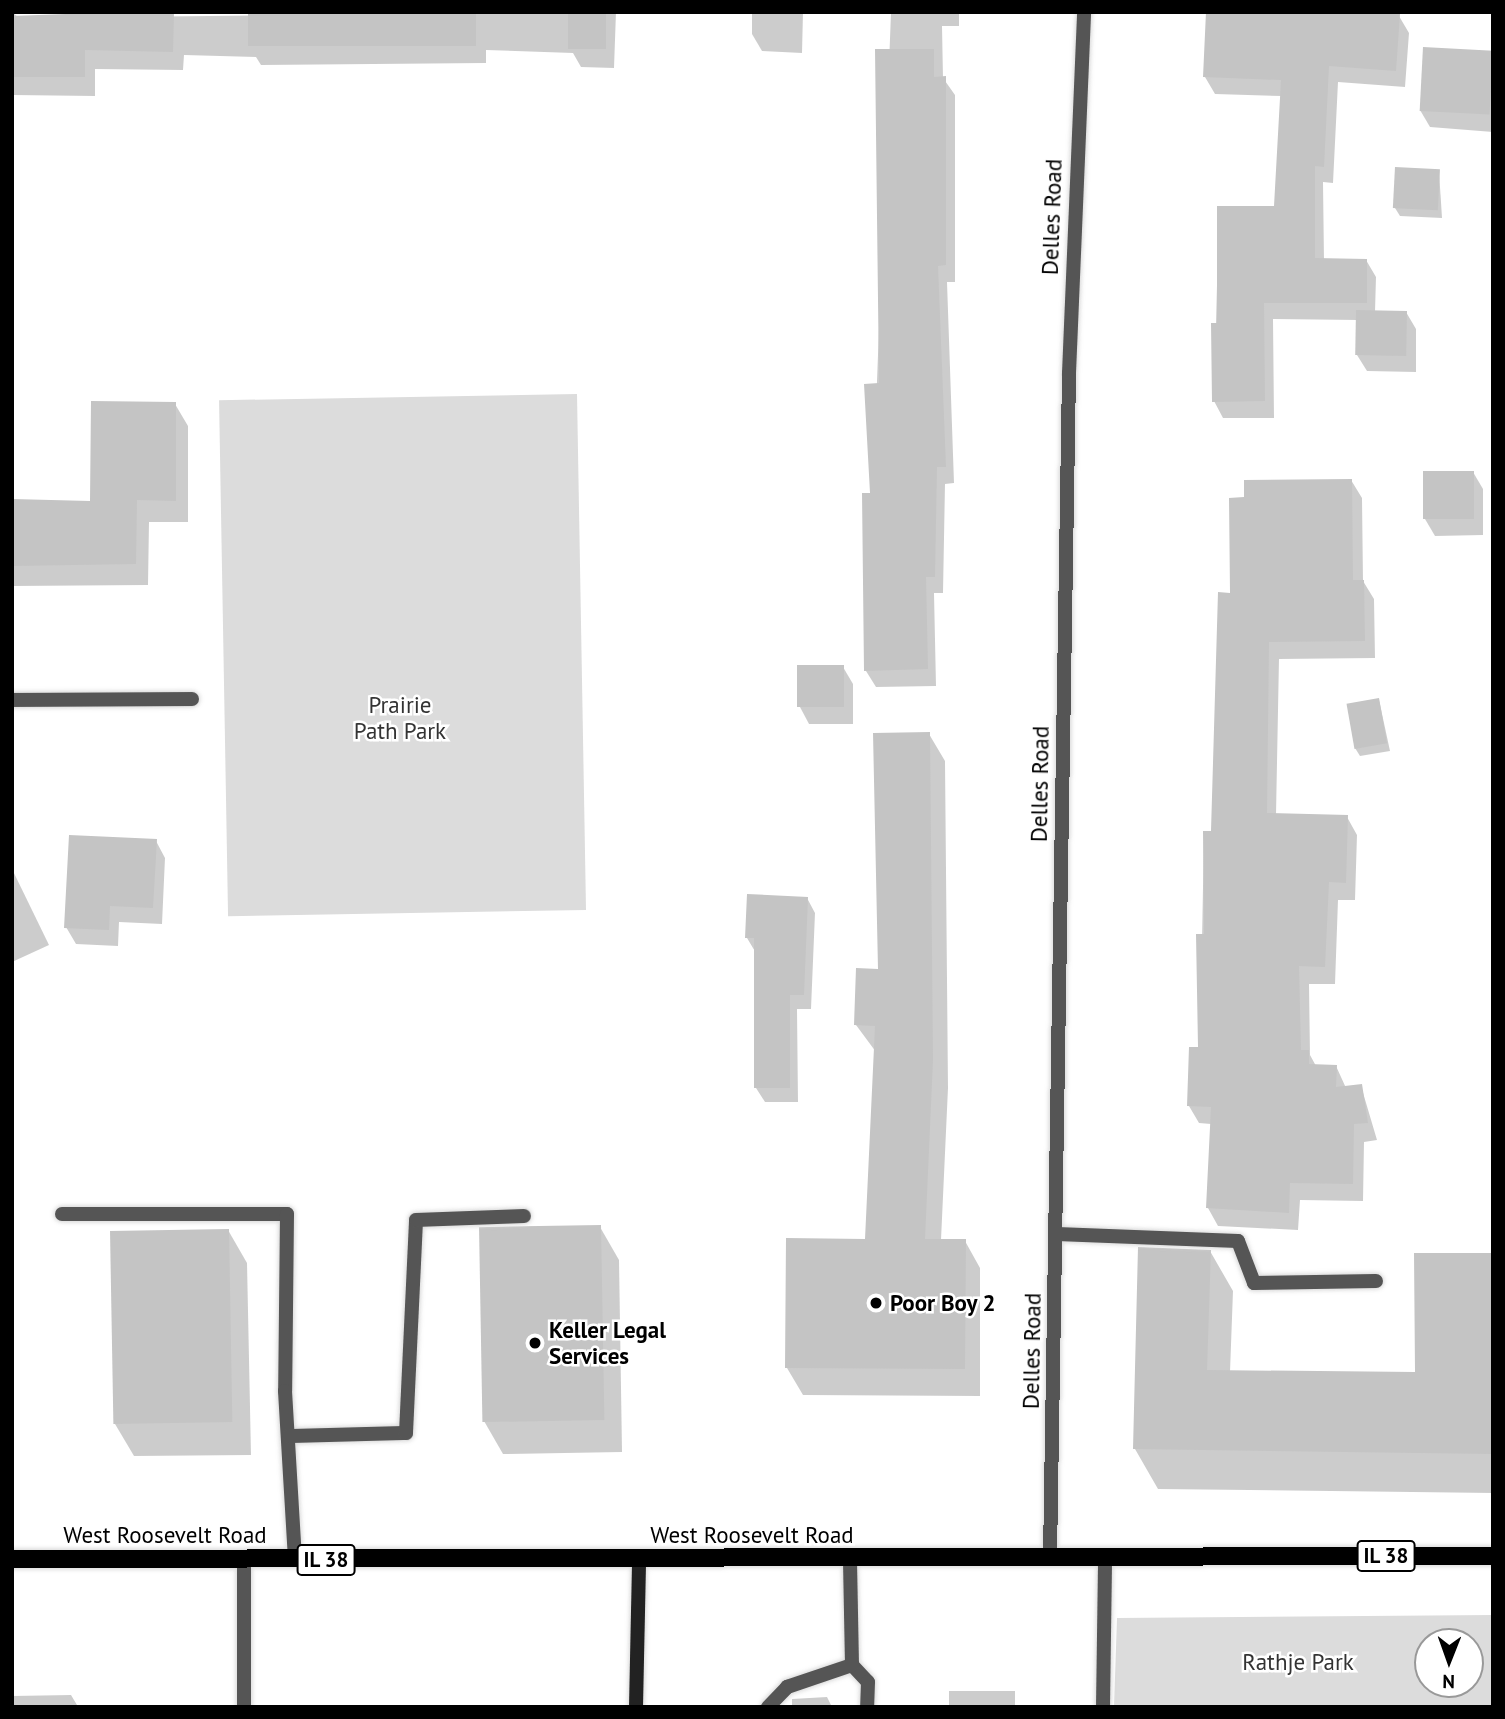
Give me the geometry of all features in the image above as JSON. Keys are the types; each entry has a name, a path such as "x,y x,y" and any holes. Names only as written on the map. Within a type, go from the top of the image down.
{"main road":[{"name":"West Roosevelt Road","path":"12,1559 639,1560 1493,1556"}],"street":[{"name":"Delles Road","path":"1050,1557 1069,373 1084,12"},
{"path":"12,700 191,699"},
{"path":"62,1213 287,1214 289,1436 295,1560"},
{"path":"289,1436 406,1433 416,1220 524,1216"},
{"path":"1057,1234 1238,1241 1254,1283 1376,1281"},
{"path":"1103,1707 1105,1557"},
{"path":"850,1559 852,1665 868,1682 867,1707"},
{"path":"244,1560 244,1707"},
{"path":"636,1707 639,1560"},
{"path":"768,1707 788,1687 852,1665"}],"green space":[{"name":"Prairie Path Park","path":"577,394 586,910 228,916 219,400"},
{"name":"Rathje Park","path":"1493,1615 1493,1707 1114,1707 1117,1618"}],"building":[{"path":"174,12 173,52 85,50 85,77 12,77 12,16"},
{"path":"248,12 476,12 476,46 248,46"},
{"path":"568,12 606,12 606,49 568,49"},
{"path":"1206,12 1400,14 1396,71 1329,66 1324,167 1315,166 1315,258 1367,259 1367,303 1264,303 1265,401 1212,402 1211,323 1217,323 1217,206 1274,206 1281,80 1203,77"},
{"path":"1423,47 1493,51 1490,115 1420,111"},
{"path":"875,49 934,49 934,77 946,76 946,265 938,266 946,467 937,467 935,577 926,577 928,669 864,671 862,493 870,493 864,384 879,383"},
{"path":"1395,167 1440,169 1438,210 1393,208"},
{"path":"1356,310 1407,311 1406,356 1355,355"},
{"path":"91,401 176,402 176,501 137,500 136,564 12,566 12,499 90,501"},
{"path":"1423,471 1474,471 1474,519 1423,519"},
{"path":"1352,479 1353,580 1364,580 1365,641 1269,642 1267,813 1348,815 1346,883 1329,882 1325,967 1299,966 1301,1050 1309,1050 1309,1064 1337,1065 1336,1087 1362,1084 1368,1123 1354,1124 1353,1184 1290,1183 1289,1213 1206,1208 1211,1107 1187,1106 1189,1047 1198,1047 1196,934 1204,934 1203,831 1211,831 1218,592 1230,593 1229,498 1244,497 1244,480"},
{"path":"797,665 844,665 844,707 797,707"},
{"path":"1379,698 1387,743 1354,749 1347,704"},
{"path":"930,732 933,1060 925,1239 966,1239 965,1369 785,1368 786,1238 865,1239 875,1026 854,1025 856,968 878,969 873,733"},
{"path":"69,835 157,839 153,908 110,906 109,930 64,928"},
{"path":"747,894 808,897 804,995 790,995 790,1088 754,1088 754,938 745,938"},
{"path":"601,1225 604,1420 482,1422 479,1227"},
{"path":"229,1229 232,1422 113,1424 110,1231"},
{"path":"1138,1247 1211,1250 1207,1370 1415,1372 1414,1253 1493,1253 1493,1454 1133,1449"}],"place":[{"name":"Poor Boy 2","path":"876,1303"},
{"name":"Keller Legal Services","path":"535,1343"}]}
